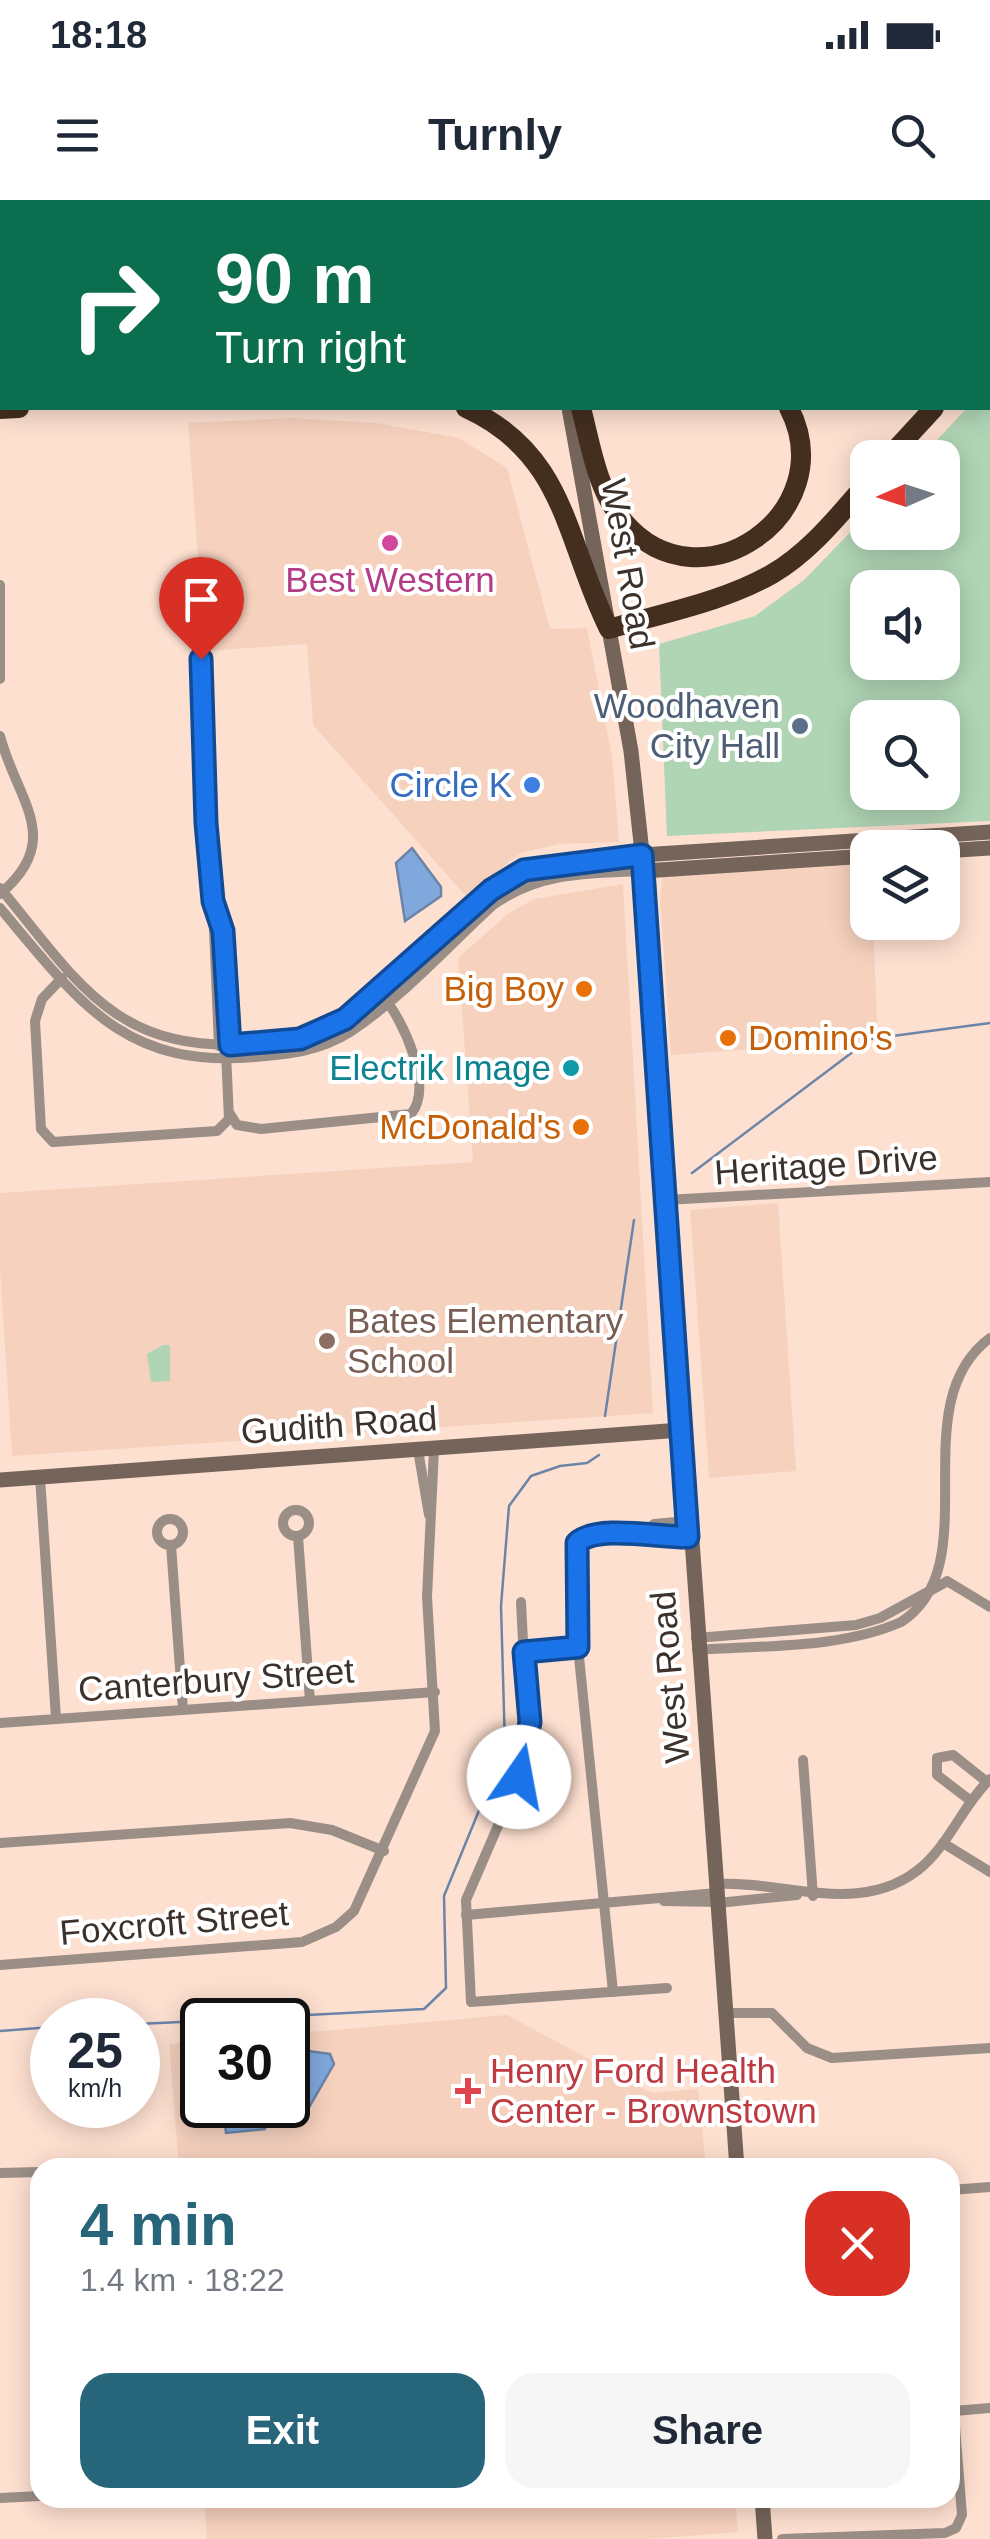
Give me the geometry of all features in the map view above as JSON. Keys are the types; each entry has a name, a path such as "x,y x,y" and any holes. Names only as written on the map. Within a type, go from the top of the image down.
{"highway":[{"path":"469,410 514,437 551,481 570,523 589,588 609,629 729,593 771,574 812,543 850,502"},
{"path":"582,410 596,468 623,521 661,548 696,556 745,546 783,513 801,463 798,430 790,410"},
{"path":"905,440 932,410"}],"main road":[{"name":"West Road","path":"569,410 631,751 643,863 736,2158"},
{"path":"960,835 990,832"},
{"path":"643,863 850,847"},
{"path":"960,850 990,848"},
{"path":"757,855 850,856"},
{"name":"Gudith Road","path":"0,1480 681,1430"},
{"path":"763,2508 766,2539"}],"street":[{"path":"0,585 0,676"},
{"path":"70,970 42,999 35,1021 42,1129 48,1140 207,1134 226,1126 230,1113 223,931 213,901 206,823 201,659"},
{"path":"0,736 32,820 35,840 26,870 1,891 104,1006 139,1030 179,1043 225,1046 315,1035 345,1019 479,910 508,894 548,878 643,863"},
{"path":"0,908 94,1015 132,1040 179,1056 226,1059 320,1047 351,1031 387,1001 505,880 544,865 643,863"},
{"path":"544,865 548,878"},
{"path":"230,1113 237,1125 260,1129 411,1114 418,1102 410,1040 401,1017 378,992"},
{"name":"Heritage Drive","path":"666,1200 990,1182"},
{"path":"960,1458 956,1399 960,1376 973,1354 990,1338"},
{"name":"Foxcroft Street","path":"0,1964 314,1938 354,1910 433,1741 436,1692 427,1596 431,1521 426,1449"},
{"path":"40,1477 56,1718"},
{"path":"613,1992 578,1647 577,1543 586,1536 644,1532 654,1538 688,1529"},
{"path":"298,1536 310,1701"},
{"path":"171,1545 183,1710"},
{"path":"697,1644 812,1635 880,1618 949,1576 990,1607"},
{"path":"521,1602 530,1722 525,1759 468,1894 471,2002 667,1988"},
{"path":"524,1652 578,1647"},
{"name":"Canterbury Street","path":"0,1722 436,1692"},
{"path":"466,1914 717,1895 813,1896 893,1884 922,1867 988,1780 954,1755 938,1758 937,1775 971,1801"},
{"path":"803,1760 813,1896"},
{"path":"0,1843 290,1823 332,1830 384,1852"},
{"path":"943,1843 990,1872"},
{"path":"717,1895 764,1884 798,1894"},
{"path":"726,2013 772,2014 807,2048 832,2058 990,2048"},
{"path":"0,2173 30,2172"},
{"path":"960,2189 990,2187"},
{"path":"960,2411 990,2408"},
{"path":"0,2498 30,2496"},
{"path":"782,2539 951,2532 960,2522 960,2508"}],"shaded area":[{"path":"293,418 376,423 459,438 507,468 550,629 587,628 612,757 619,842 560,844 521,853 465,895 313,725 307,644 205,651 188,423"},
{"path":"850,862 850,940 874,940 878,1040 671,1055 660,898 663,876"},
{"name":"Bates Elementary School","path":"623,884 653,1413 12,1456 0,1269 0,1193 473,1162 458,958 509,913 534,899"},
{"path":"778,1203 796,1471 709,1478 690,1210"},
{"name":"Henry Ford Health Center - Brownstown","path":"507,2015 652,2093 698,2089 705,2158 178,2158 169,2044 180,2043 180,2128 310,2128 310,2032"},
{"path":"205,2508 736,2508 738,2532 650,2539 207,2539"}],"green space":[{"path":"965,410 990,410 990,821 667,836 659,644 755,616 804,580 850,533 850,550 960,550 960,440 937,440"},
{"path":"170,1345 170,1381 151,1382 147,1354"}],"water":[{"path":"412,848 441,887 441,896 405,921 396,863"},
{"path":"310,2051 330,2054 334,2064 310,2106"},
{"path":"225,2128 265,2128 265,2129 226,2133"}],"waterway":[{"path":"692,1173 870,1039 990,1023"},
{"path":"605,1416 634,1220"},
{"path":"310,2015 424,2009 446,1988 444,1896 505,1747 501,1606 509,1506 531,1476 560,1466 587,1463 599,1455"},
{"path":"160,2023 180,2022"},
{"path":"0,2031 30,2029"}],"place":[{"name":"Best Western","path":"390,543"},
{"name":"Woodhaven City Hall","path":"800,726"},
{"name":"Circle K","path":"532,785"},
{"name":"Big Boy","path":"584,989"},
{"name":"Domino's","path":"728,1038"},
{"name":"Electrik Image","path":"571,1068"},
{"name":"McDonald's","path":"581,1127"},
{"name":"Bates Elementary School","path":"327,1341"},
{"name":"Henry Ford Health Center - Brownstown","path":"468,2091"}],"route":[{"path":"201,659 209,869 213,901 223,931 230,1045 286,1042 329,1029 359,1008 491,890 524,870 642,855 688,1537 654,1538 644,1532 592,1535 577,1543 574,1550 578,1647 524,1652 530,1722 519,1777"}]}
